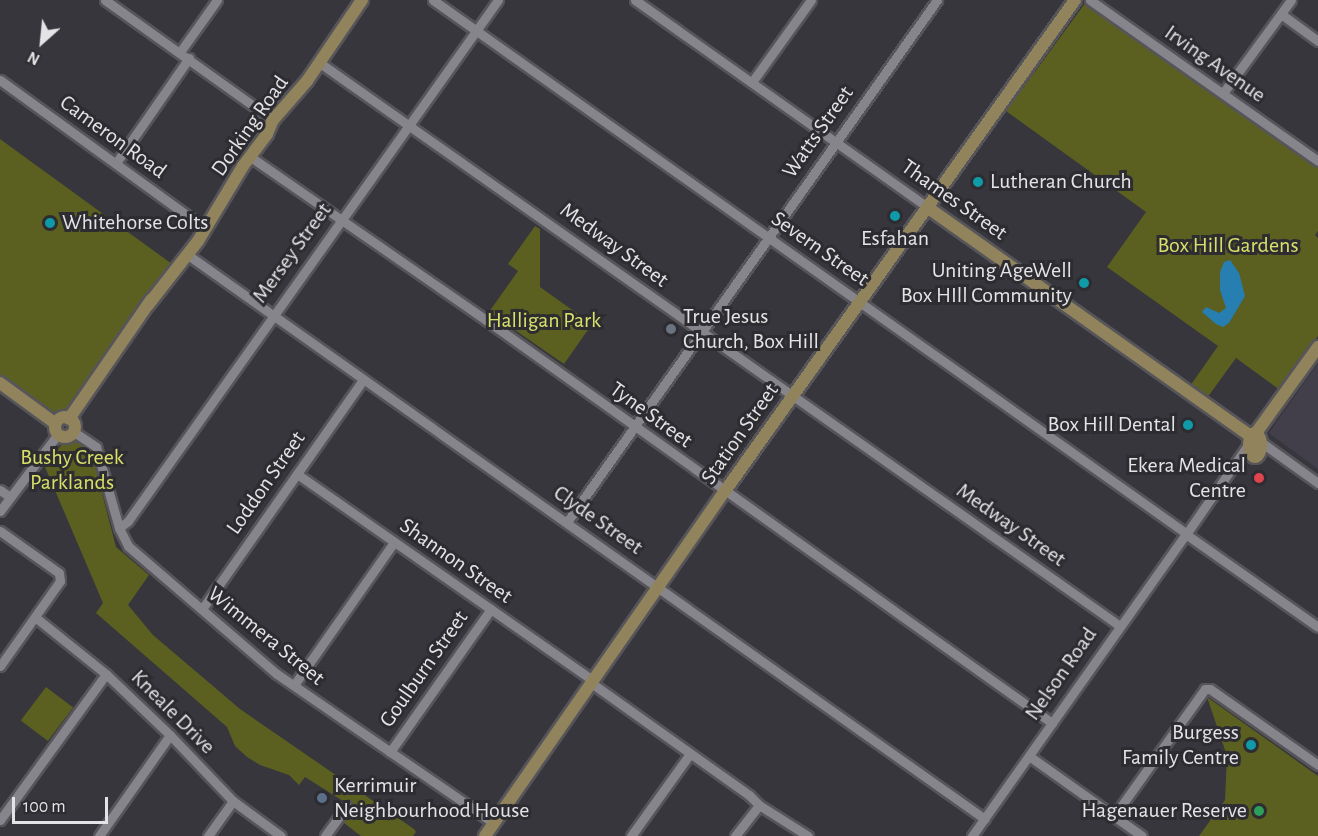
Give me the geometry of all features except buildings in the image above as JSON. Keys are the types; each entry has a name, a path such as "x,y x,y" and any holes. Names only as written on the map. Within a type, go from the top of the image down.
{"main road":[{"name":"Dorking Road","path":"69,418 212,216 267,134 273,120 307,81 364,0"},
{"name":"Station Street","path":"485,836 792,396 1075,0"},
{"name":"Dorking Road","path":"226,195 255,160 278,124 291,110 307,81"},
{"name":"Thames Street","path":"927,207 1253,437"},
{"name":"Dorking Road","path":"167,279 188,255 204,227"},
{"name":"Nelson Road","path":"1253,437 1318,347"},
{"path":"0,383 57,429 68,437 74,432 75,426 69,418 63,418 57,429"}],"street":[{"path":"105,0 273,120"},
{"path":"180,52 217,0"},
{"name":"Severn Street","path":"433,0 1318,627"},
{"name":"Mersey Street","path":"118,528 128,521 272,315 498,0"},
{"name":"Thames Street","path":"635,0 927,207"},
{"path":"752,82 811,0"},
{"name":"Watts Street","path":"567,522 937,0"},
{"name":"Irving Avenue","path":"1090,0 1318,161"},
{"path":"1223,93 1291,0"},
{"path":"1281,14 1318,40"},
{"path":"116,163 189,58"},
{"name":"Medway Street","path":"320,63 1120,626"},
{"name":"Cameron Road","path":"0,80 204,227"},
{"name":"Tyne Street","path":"255,160 1052,723"},
{"name":"Clyde Street","path":"188,255 985,819"},
{"name":"Loddon Street","path":"202,609 363,380"},
{"path":"0,511 57,429"},
{"name":"Wimmera Street","path":"74,432 96,447 118,528 128,546 294,685 494,823"},
{"name":"Thames Street","path":"1253,437 1318,483"},
{"name":"Nelson Road","path":"972,836 1253,437"},
{"name":"Shannon Street","path":"297,474 491,609 759,804 808,836"},
{"path":"0,490 10,497"},
{"path":"0,531 59,573 60,581 0,666"},
{"path":"294,685 394,542"},
{"name":"Goulburn Street","path":"390,752 491,609"},
{"name":"Kneale Drive","path":"35,617 106,674 170,735 233,801 281,836"},
{"path":"0,820 106,674"},
{"path":"1114,816 1205,689 1210,689 1318,765"},
{"path":"99,836 170,735"},
{"path":"632,836 690,754"},
{"path":"1029,756 1142,836"},
{"path":"208,836 233,801"},
{"path":"735,836 759,804"},
{"path":"325,836 347,806"}],"shaded area":[{"path":"1318,363 1318,469 1269,433"}],"green space":[{"name":"Box Hill Gardens","path":"1086,2 1318,165 1318,231 1315,235 1318,238 1318,336 1280,390 1236,358 1207,398 1190,386 1218,346 1107,267 1146,212 1006,111"},
{"path":"0,139 172,264 59,420 0,377"},
{"name":"Halligan Park","path":"535,226 540,229 540,287 592,324 564,364 489,312 518,271 508,264"},
{"name":"Bushy Creek Parklands","path":"77,440 91,451 116,547 149,575 128,605 153,635 240,709 414,829 416,832 413,836 361,836 344,823 354,808 305,777 299,785 289,775 260,765 247,757 235,746 227,727 96,613 103,603 45,467 62,444"},
{"path":"46,687 73,707 48,741 21,721"},
{"name":"Hagenauer Reserve","path":"1207,697 1318,776 1318,836 1199,836 1225,800 1227,756"}],"water":[{"path":"1230,260 1239,273 1245,296 1229,323 1223,327 1202,312 1206,307 1219,313 1226,308 1220,290 1220,272 1224,262"}],"place":[{"name":"Lutheran Church","path":"978,182"},
{"name":"Esfahan","path":"895,216"},
{"name":"Whitehorse Colts","path":"50,223"},
{"name":"Uniting AgeWell Box HIll Community","path":"1084,283"},
{"name":"True Jesus Church, Box Hill","path":"671,329"},
{"name":"Box Hill Dental","path":"1188,425"},
{"name":"Ekera Medical Centre","path":"1259,478"},
{"name":"Burgess Family Centre","path":"1251,745"},
{"name":"Kerrimuir Neighbourhood House","path":"322,798"},
{"name":"Hagenauer Reserve","path":"1259,811"}]}
